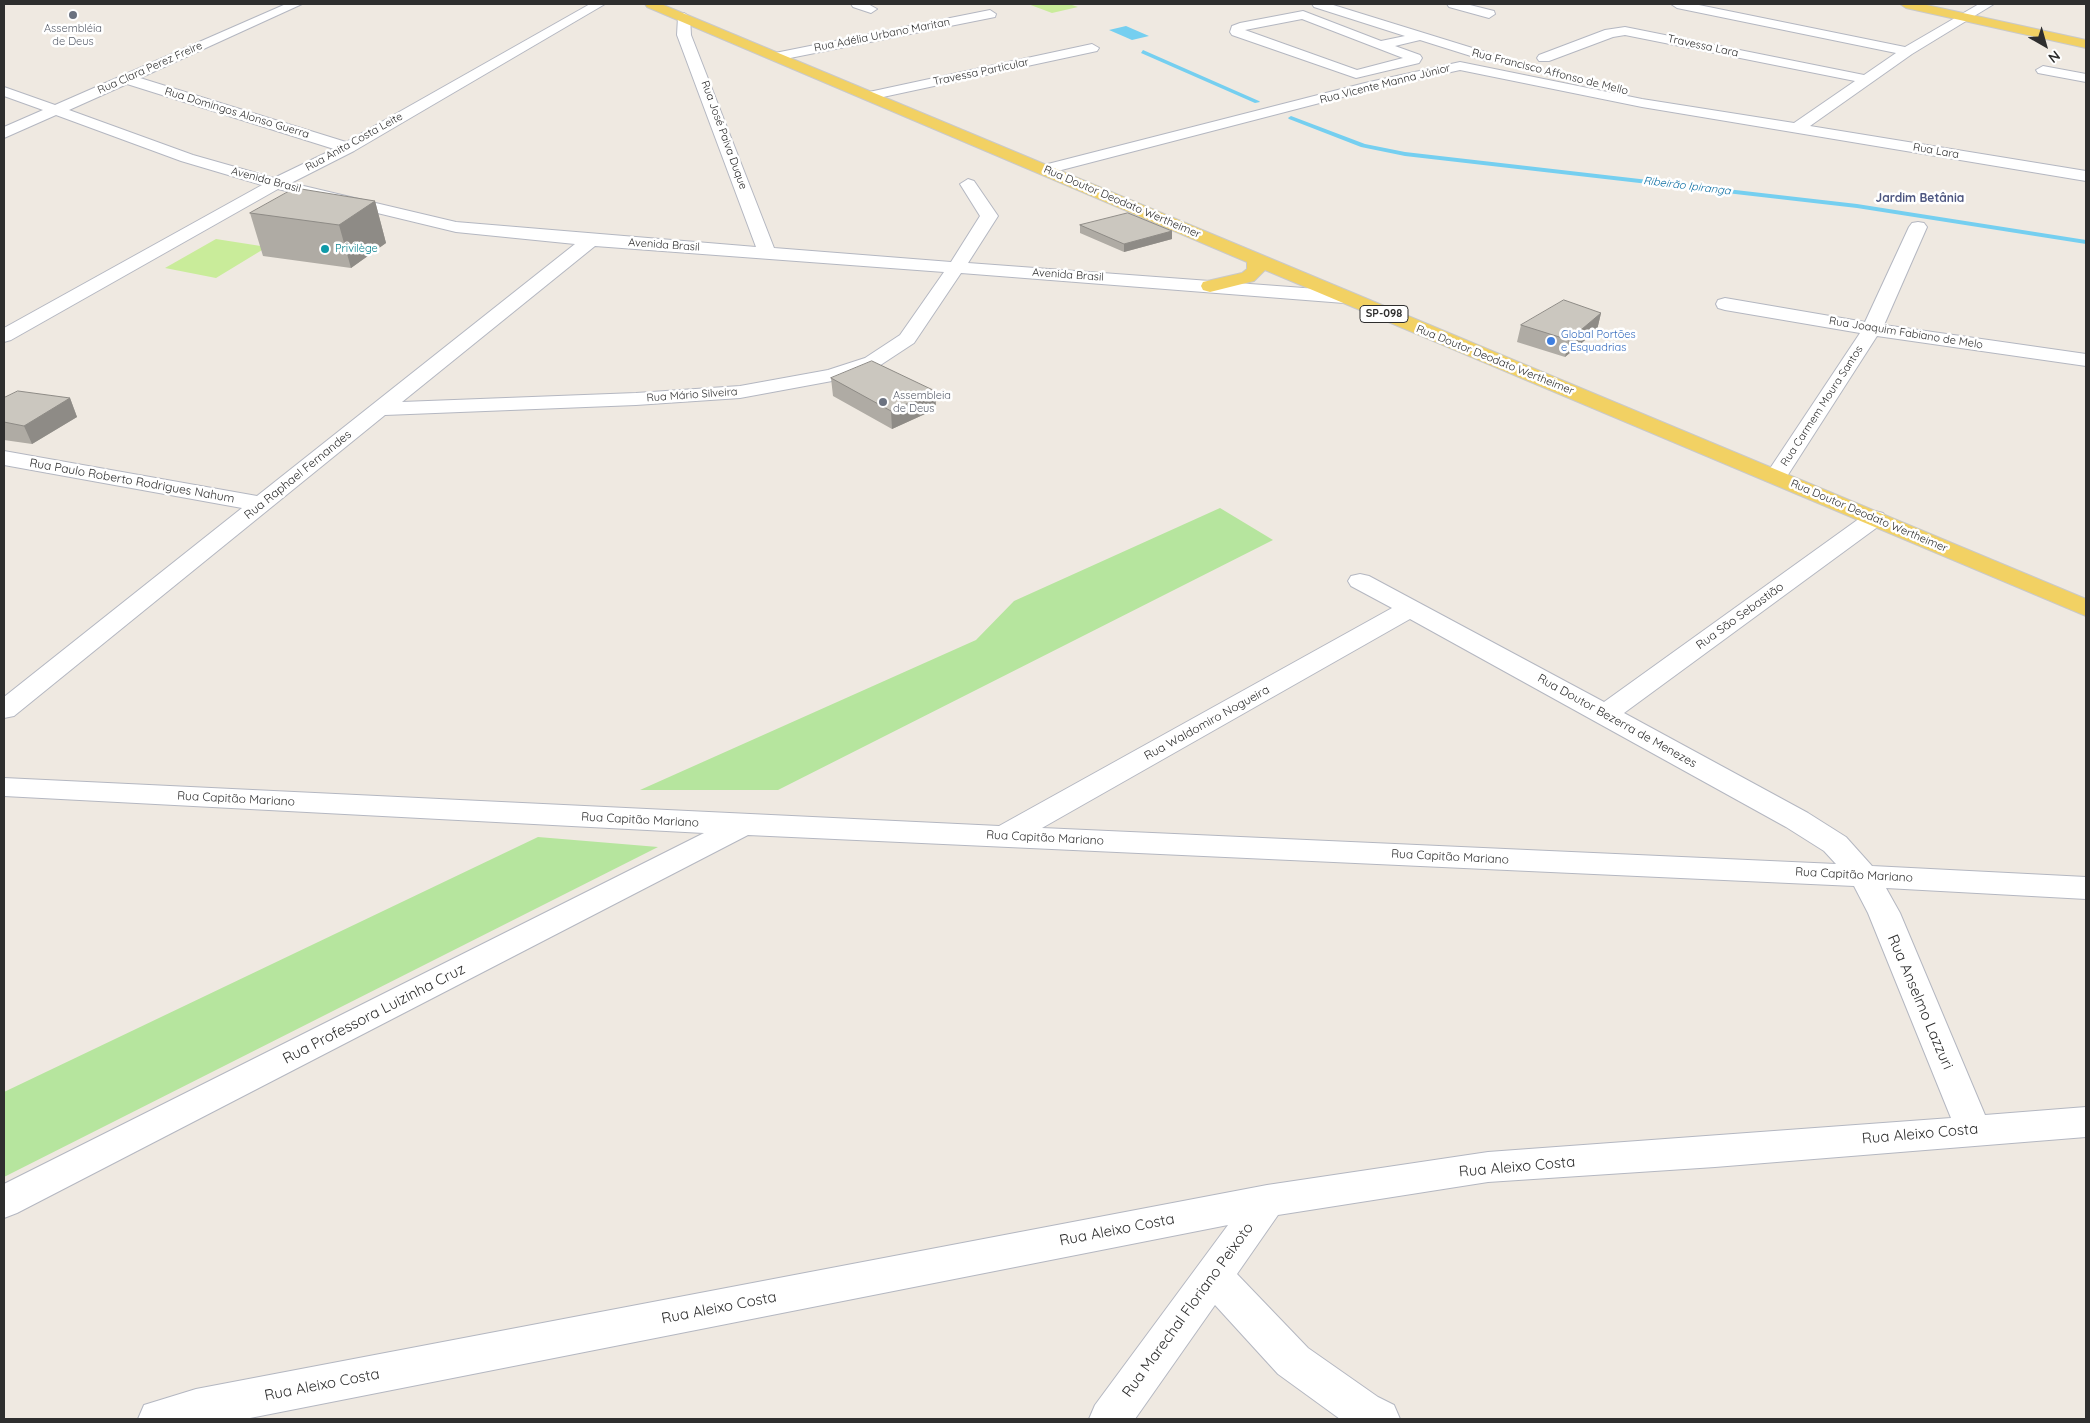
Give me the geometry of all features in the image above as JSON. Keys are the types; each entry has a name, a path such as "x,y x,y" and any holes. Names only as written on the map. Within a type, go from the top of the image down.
{"main road":[{"path":"1906,4 2086,44"},
{"name":"SP-098","path":"657,6 686,10"},
{"name":"Rua Doutor Deodato Wertheimer","path":"686,10 775,57 1344,297 1776,476 2086,608"},
{"path":"1210,286 1248,277 1256,271 1256,260"}],"street":[{"name":"Rua Clara Perez Freire","path":"4,133 296,4"},
{"name":"Rua Anita Costa Leite","path":"4,336 276,184 348,148 598,4"},
{"path":"857,4 872,9"},
{"name":"Rua Francisco Affonso de Mello","path":"1318,4 1529,69 1792,126"},
{"path":"1452,4 1489,14"},
{"path":"1677,4 1908,51"},
{"path":"1792,126 1908,51 1988,4"},
{"name":"Rua José Paiva Duque","path":"686,10 684,35 767,253"},
{"name":"Rua Adélia Urbano Maritan","path":"775,57 990,14"},
{"path":"1380,45 1414,58 1414,60 1356,74 1237,32 1237,29 1303,15 1380,45 1419,36"},
{"name":"Travessa Lara","path":"1544,58 1610,33 1626,31 1865,79"},
{"path":"1226,35 1365,87"},
{"name":"Travessa Particular","path":"869,96 1092,48"},
{"name":"Rua Vicente Manna Júnior","path":"1046,170 1365,87 1446,68 1477,67 1642,103 1792,126"},
{"path":"2042,70 2086,78"},
{"name":"Rua Domingos Alonso Guerra","path":"127,79 348,148"},
{"name":"Avenida Brasil","path":"4,91 187,158 276,184 456,227 591,240 955,266 1344,297"},
{"name":"Rua Lara","path":"1792,126 2086,176"},
{"name":"Rua Mário Silveira","path":"380,409 636,399 740,392 832,375 872,362 907,339 955,266 987,222 989,216 968,184"},
{"name":"Rua Carmem Moura Santos","path":"1776,476 1872,329 1918,228"},
{"name":"Rua Raphael Fernandes","path":"4,710 591,240"},
{"name":"Rua Joaquim Fabiano de Melo","path":"1725,304 1872,329 2086,360"},
{"name":"Rua Paulo Roberto Rodrigues Nahum","path":"4,458 261,504"},
{"name":"Rua São Sebastião","path":"1605,714 1875,518"},
{"name":"Rua Doutor Bezerra de Menezes","path":"1360,582 1605,714 1820,834 1835,844 1864,876"},
{"name":"Rua Waldomiro Nogueira","path":"1005,836 1409,609"},
{"name":"Rua Capitão Mariano","path":"4,788 2086,888"},
{"name":"Rua Professora Luizinha Cruz","path":"4,1202 744,825"},
{"name":"Rua Anselmo Lazzuri","path":"1864,876 1884,913 1973,1129"},
{"name":"Rua Aleixo Costa","path":"159,1419 196,1409 1267,1201 1488,1168 1715,1152 1973,1129 2086,1122"},
{"name":"Rua Marechal Floriano Peixoto","path":"1110,1419 1267,1201"},
{"path":"1213,1275 1293,1360 1363,1411 1379,1419"}],"green space":[{"path":"1028,4 1069,4 1078,7 1052,13"},
{"path":"216,239 267,247 216,278 165,268"},
{"path":"1220,508 1273,540 778,790 640,790 976,640 1014,601"},
{"path":"538,837 658,847 4,1177 4,1092"}],"water":[{"path":"1126,26 1149,36 1132,40 1109,30"}],"building":[{"path":"295,188 375,201 339,225 250,213"},
{"path":"1128,213 1172,231 1124,244 1080,225"},
{"path":"1564,300 1601,313 1569,340 1521,325"},
{"path":"872,361 935,391 891,411 831,378"},
{"path":"18,391 70,398 24,426 4,422 4,398"}],"waterway":[{"path":"1143,52 1257,102"},
{"name":"Ribeirão Ipiranga","path":"1291,118 1363,146 1405,154 1857,206 2086,242"}],"place":[{"name":"Assembléia de Deus","path":"73,15"},
{"name":"Privilège","path":"325,249"},
{"name":"Global Portões e Esquadrias","path":"1551,341"},
{"name":"Assembleia de Deus","path":"883,402"}],"district":[{"name":"Jardim Betânia","path":"1920,198"}]}
